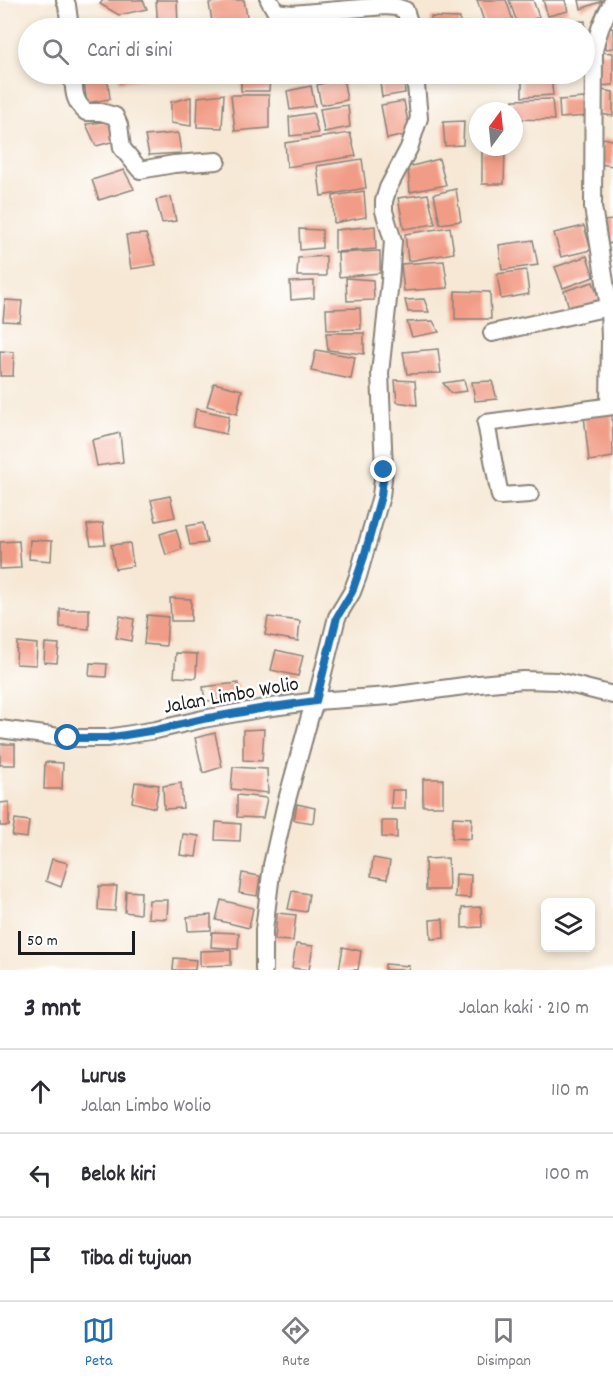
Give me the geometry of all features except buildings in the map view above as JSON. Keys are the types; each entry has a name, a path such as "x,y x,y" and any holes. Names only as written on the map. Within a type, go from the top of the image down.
{"street":[{"path":"65,0 69,18"},
{"path":"269,0 276,12 292,14 385,6 405,10 408,18"},
{"path":"595,53 597,33 612,2"},
{"path":"74,84 75,97 79,106 86,112 101,112 115,116 119,125 122,148 140,170 174,164 217,161"},
{"path":"264,970 264,930 272,865 292,783 337,617 352,592 358,576 381,496 384,470 380,372 393,241 384,211 384,201 391,181 409,148 419,118 416,84"},
{"path":"530,494 500,496 486,423 611,406 609,307 593,207 594,84"},
{"path":"492,333 609,307"},
{"name":"Jalan Limbo Wolio","path":"0,729 68,738 107,738 265,708 523,680 557,681 613,695"}],"route":[{"path":"68,738 107,738 265,708 316,701 337,617 352,592 364,557 381,496 384,470"}]}
